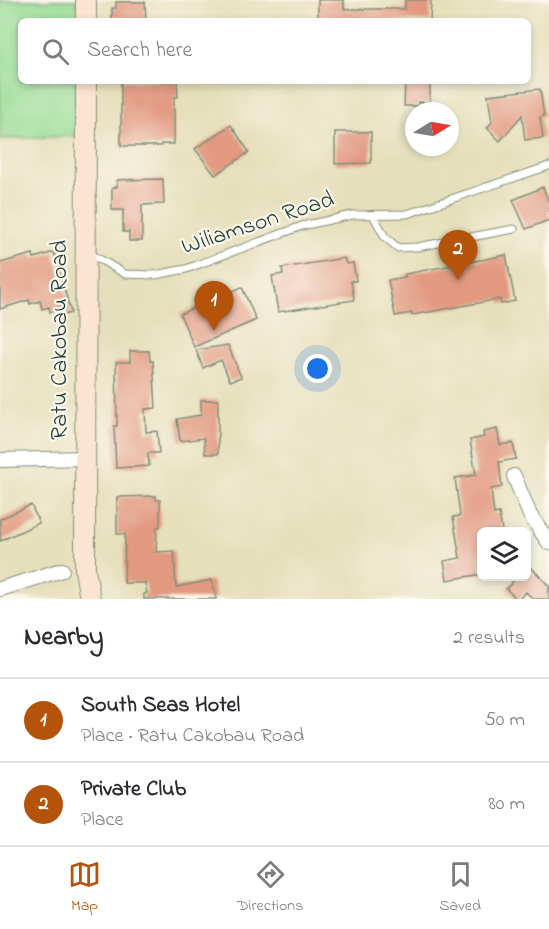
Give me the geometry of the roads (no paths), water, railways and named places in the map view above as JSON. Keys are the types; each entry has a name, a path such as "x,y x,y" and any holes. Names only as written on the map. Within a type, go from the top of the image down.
{"main road":[{"path":"86,0 86,18"},
{"name":"Ratu Cakobau Road","path":"86,84 85,569 90,599"}],"street":[{"path":"1,459 86,458"},
{"path":"514,476 530,515 549,543"},
{"path":"0,590 62,570"}],"lane":[{"name":"Wiliamson Road","path":"86,252 124,274 155,275 186,269 302,226 352,215 407,214 549,166"},
{"path":"373,215 385,237 398,248 417,247 514,229"}],"place":[{"name":"Private Club","path":"458,280"},
{"name":"South Seas Hotel","path":"214,331"}]}
